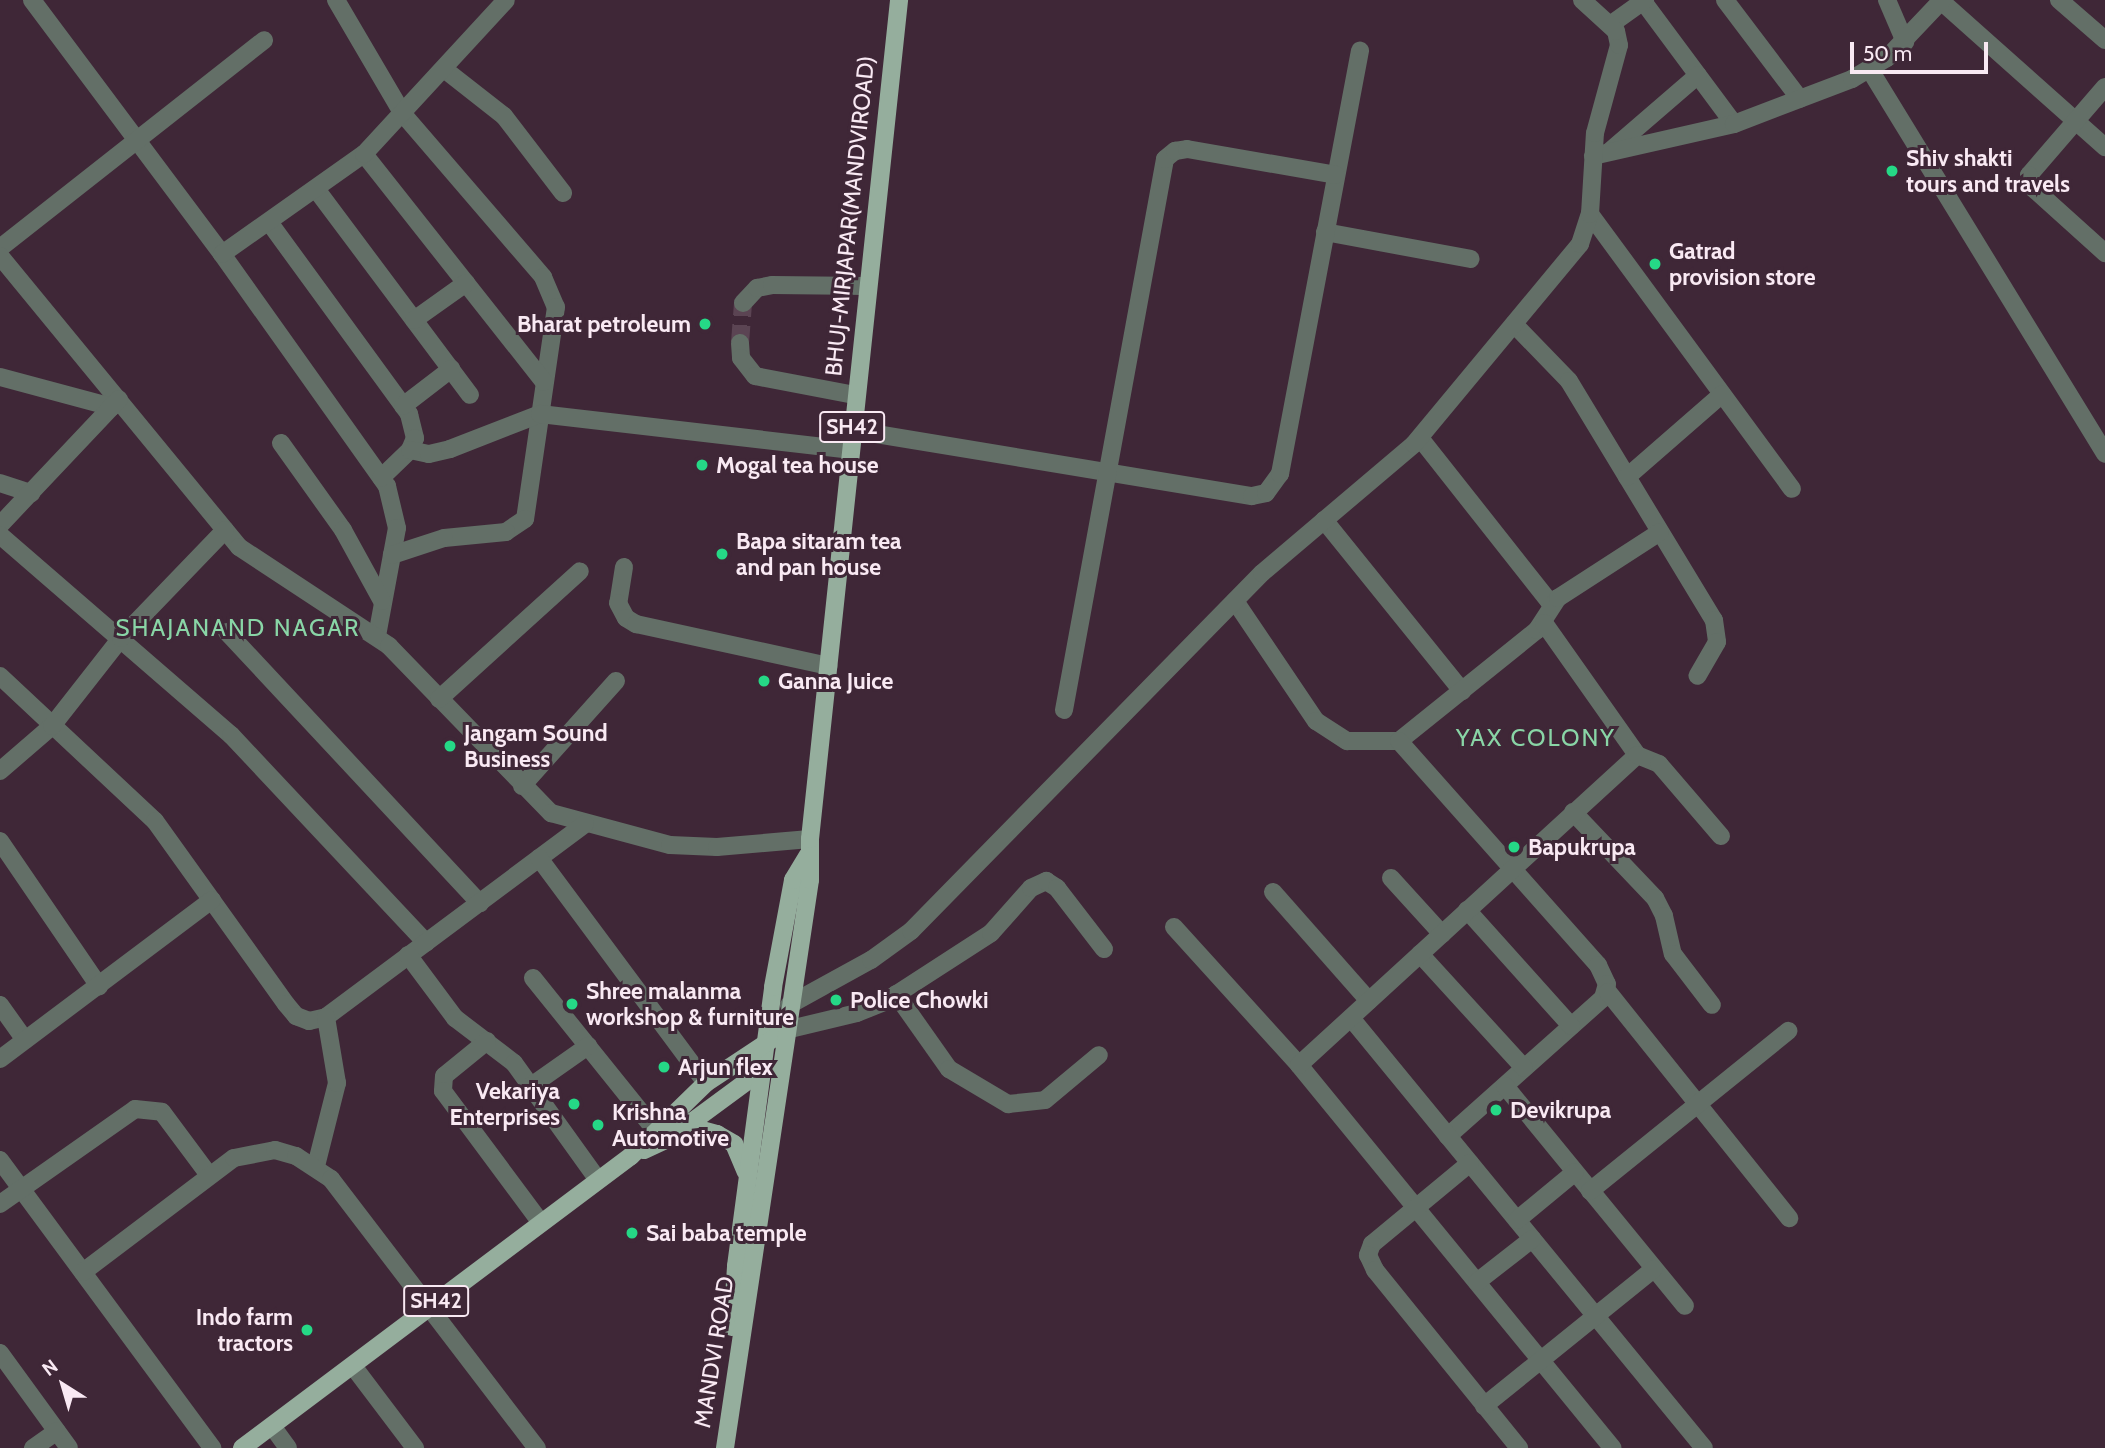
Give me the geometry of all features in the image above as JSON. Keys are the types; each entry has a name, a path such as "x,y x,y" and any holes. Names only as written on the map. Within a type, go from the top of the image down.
{"main road":[{"name":"BHUJ-MIRJAPAR(MANDVIROAD)","path":"784,1055 789,1005 810,880 809,847 855,394 899,0"},
{"name":"BHUJ-MIRJAPAR(MANDVIROAD)","path":"725,1443 736,1266 765,1042 793,880 809,847"},
{"name":"SH42","path":"663,1135 706,1083 786,1030"},
{"name":"SH42","path":"242,1448 631,1156 784,1055"},
{"name":"MANDVI ROAD","path":"725,1443 784,1055"},
{"path":"663,1135 702,1130 717,1134 734,1144 743,1157 747,1178"}],"street":[{"path":"32,0 222,254 382,478 397,513 377,636"},
{"path":"337,0 403,114 550,288 556,307 521,524 506,532 444,538 392,555"},
{"path":"789,1005 871,960 911,931 1235,601 1420,438 1580,244 1590,214 1600,155 1598,119 1619,45 1610,26 1582,0"},
{"path":"1724,0 1800,99"},
{"path":"1887,0 1905,42"},
{"path":"2059,0 2105,40"},
{"path":"1610,26 1643,1 1734,124"},
{"path":"1600,155 1734,124 1870,70 1905,42 1941,1 2105,147"},
{"path":"222,254 364,154 444,69 496,4"},
{"path":"0,248 264,40"},
{"path":"852,430 1252,496 1273,486 1280,474 1360,50"},
{"path":"444,69 503,116 563,193"},
{"path":"1870,70 2105,454"},
{"path":"1600,155 1698,75"},
{"path":"2105,87 2032,168 2030,182 2105,253"},
{"path":"1064,710 1165,159 1175,151 1187,149 1336,175"},
{"path":"364,154 544,382"},
{"path":"316,189 470,395"},
{"path":"1590,214 1792,489"},
{"path":"269,222 403,406 415,438 410,450 382,478"},
{"path":"1325,232 1471,260"},
{"path":"0,256 115,403 225,530 256,561 377,636 551,813 585,824 693,848 809,847"},
{"path":"414,320 466,283"},
{"path":"743,303 757,288 772,285 867,286"},
{"path":"1514,324 1569,382 1717,632 1712,654 1698,676"},
{"path":"740,343 741,358 755,376 855,394"},
{"path":"403,406 451,369"},
{"path":"0,377 115,403"},
{"path":"1627,477 1722,394"},
{"path":"0,525 115,403"},
{"path":"410,450 429,454 450,449 540,414 850,450"},
{"path":"1420,438 1552,605"},
{"path":"281,443 343,530 382,601"},
{"path":"0,483 31,493"},
{"path":"1324,520 1462,691"},
{"path":"0,771 52,726 121,638 225,530"},
{"path":"1235,601 1315,721 1346,741 1399,741 1544,623 1552,605 1566,591 1660,532"},
{"path":"0,534 231,735 426,943"},
{"path":"624,567 618,603 626,618 636,624 828,666"},
{"path":"439,699 580,571"},
{"path":"1544,623 1637,755 1659,764 1721,836"},
{"path":"227,632 480,903"},
{"path":"0,676 155,821 296,1016 310,1021 326,1017 585,824"},
{"path":"522,786 615,681"},
{"path":"1399,741 1510,870 1598,965 1608,992 1789,1218"},
{"path":"1300,1066 1573,811 1637,755"},
{"path":"1573,811 1655,898 1664,916 1673,954 1712,1005"},
{"path":"0,841 99,986"},
{"path":"539,858 706,1083"},
{"path":"1391,878 1442,933"},
{"path":"786,1030 857,1013 896,994 991,933 1031,888 1046,881 1057,888 1104,949"},
{"path":"1273,892 1369,1001"},
{"path":"0,1059 212,900"},
{"path":"1467,910 1572,1026"},
{"path":"1174,927 1300,1066 1613,1448"},
{"path":"1420,954 1524,1068"},
{"path":"408,955 455,1018 514,1063 598,1180"},
{"path":"533,978 663,1135"},
{"path":"1448,1136 1608,992"},
{"path":"896,994 949,1069 1008,1104 1045,1100 1098,1055"},
{"path":"0,1005 25,1040"},
{"path":"316,1166 337,1083 326,1017"},
{"path":"1350,1018 1704,1448"},
{"path":"1590,1191 1788,1031"},
{"path":"487,1041 444,1076 443,1091 541,1223"},
{"path":"531,1086 588,1046"},
{"path":"1505,1086 1685,1306"},
{"path":"0,1204 114,1119 147,1107 162,1112 209,1175"},
{"path":"83,1272 209,1175 254,1152 275,1150 316,1166 331,1179 537,1448"},
{"path":"0,1160 212,1448"},
{"path":"1470,1163 1373,1244 1370,1262 1518,1448"},
{"path":"1517,1220 1575,1172"},
{"path":"1477,1282 1532,1239"},
{"path":"1484,1406 1654,1269"},
{"path":"0,1353 69,1448"},
{"path":"353,1366 415,1448"},
{"path":"272,1426 288,1448"},
{"path":"33,1448 57,1431"}],"tunnel":[{"path":"740,343 743,303"}],"place":[{"name":"Shiv shakti tours and travels","path":"1892,171"},
{"name":"Gatrad provision store","path":"1655,264"},
{"name":"Bharat petroleum","path":"705,324"},
{"name":"Mogal tea house","path":"702,465"},
{"name":"Bapa sitaram tea and pan house","path":"722,554"},
{"name":"Ganna Juice","path":"764,681"},
{"name":"Jangam Sound Business","path":"450,746"},
{"name":"Bapukrupa","path":"1514,847"},
{"name":"Police Chowki","path":"836,1000"},
{"name":"Shree malanma workshop & furniture","path":"572,1004"},
{"name":"Arjun flex","path":"664,1067"},
{"name":"Vekariya Enterprises","path":"574,1104"},
{"name":"Devikrupa","path":"1496,1110"},
{"name":"Krishna Automotive","path":"598,1125"},
{"name":"Sai baba temple","path":"632,1233"},
{"name":"Indo farm tractors","path":"307,1330"}],"district":[{"name":"SHAJANAND NAGAR","path":"238,628"},
{"name":"YAX COLONY","path":"1536,738"}]}
